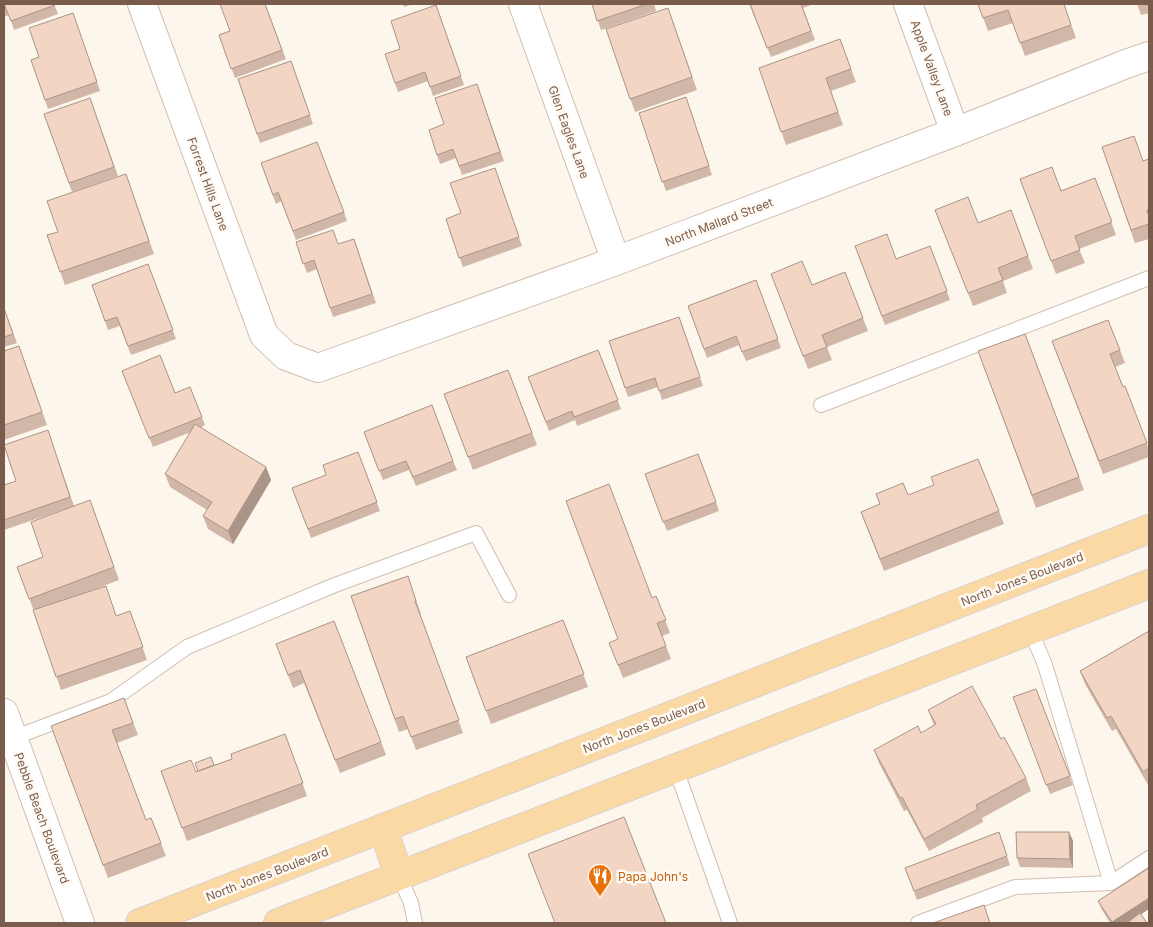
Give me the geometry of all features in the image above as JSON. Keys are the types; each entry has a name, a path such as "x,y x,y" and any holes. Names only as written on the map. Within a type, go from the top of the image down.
{"main road":[{"name":"North Jones Boulevard","path":"140,923 1149,529"},
{"path":"278,923 1149,584"},
{"path":"383,828 400,876"}],"street":[{"name":"Forrest Hills Lane","path":"142,4 264,335 286,356"},
{"name":"Glen Eagles Lane","path":"523,4 616,261"},
{"name":"Apple Valley Lane","path":"908,4 955,132"},
{"name":"North Mallard Street","path":"286,356 318,368 616,261 1149,56"},
{"name":"Pebble Beach Boulevard","path":"4,713 80,923"}],"lane":[{"path":"820,406 1149,278"},
{"path":"13,738 111,701 187,647 335,586 476,533 510,595"},
{"path":"1031,631 1045,665 1111,883"},
{"path":"676,769 730,923"},
{"path":"918,923 1015,887 1111,883 1149,858"},
{"path":"400,876 411,903 415,923"}],"building":[{"path":"4,4 54,4 55,5 11,21"},
{"path":"220,4 265,4 282,50 231,69 219,35 230,31"},
{"path":"592,4 647,4 597,21"},
{"path":"750,4 801,4 811,31 767,48"},
{"path":"978,4 1064,4 1071,25 1020,43 1008,10 983,18"},
{"path":"436,5 461,76 430,87 425,72 395,83 385,54 400,49 391,21"},
{"path":"668,8 692,77 630,99 606,29"},
{"path":"73,13 97,82 45,100 31,60 39,57 29,28"},
{"path":"840,39 851,69 826,78 838,112 781,132 759,68"},
{"path":"291,61 310,115 257,134 238,79"},
{"path":"477,84 500,152 459,166 453,149 437,155 429,130 444,124 435,98"},
{"path":"686,97 709,166 662,182 639,113"},
{"path":"90,98 114,167 69,183 44,114"},
{"path":"1134,136 1143,161 1149,159 1149,209 1147,210 1149,224 1131,230 1102,147"},
{"path":"317,142 344,212 293,231 278,192 273,195 261,163"},
{"path":"1052,167 1061,191 1095,178 1112,222 1075,236 1080,250 1051,261 1020,179"},
{"path":"495,168 519,237 459,258 446,219 461,213 450,183"},
{"path":"126,174 149,241 60,272 47,235 58,232 47,201"},
{"path":"968,197 978,223 1011,210 1028,256 998,268 1003,280 968,293 935,210"},
{"path":"333,230 338,244 354,239 372,294 330,308 314,260 303,264 296,242"},
{"path":"887,234 896,259 930,246 947,291 882,316 855,246"},
{"path":"802,261 812,285 845,272 863,318 822,335 827,347 803,356 771,274"},
{"path":"148,264 173,330 128,346 117,317 105,321 92,285"},
{"path":"756,280 778,339 742,352 736,336 704,349 688,306"},
{"path":"4,308 13,334 4,337"},
{"path":"679,317 700,377 659,391 655,378 625,388 609,341"},
{"path":"1108,320 1120,350 1110,354 1123,387 1125,386 1147,443 1099,461 1052,341"},
{"path":"1025,334 1079,477 1032,495 978,351"},
{"path":"19,346 42,412 4,425 4,351"},
{"path":"598,350 618,400 574,417 572,411 546,422 528,377"},
{"path":"160,355 175,393 190,387 202,417 149,438 122,371"},
{"path":"508,370 532,433 468,457 444,394"},
{"path":"432,405 453,461 413,477 406,461 379,471 364,432"},
{"path":"195,424 266,467 228,531 203,516 212,502 165,474"},
{"path":"48,430 70,497 4,520 4,485 16,481 4,445"},
{"path":"358,452 377,502 308,529 292,488 326,475 323,465"},
{"path":"698,454 716,502 663,522 645,474"},
{"path":"978,459 999,511 880,559 861,512 880,504 876,494 903,483 908,495 934,485 931,477"},
{"path":"609,484 652,598 656,596 666,620 657,623 666,646 618,665 609,643 618,639 566,501"},
{"path":"90,500 114,567 29,599 17,567 43,557 31,522"},
{"path":"408,576 415,601 459,720 411,737 403,716 395,719 351,596"},
{"path":"106,586 116,616 130,611 143,647 56,677 33,610"},
{"path":"563,620 584,674 486,711 466,657"},
{"path":"334,621 381,742 335,760 300,670 288,675 276,644"},
{"path":"1149,631 1149,768 1143,772 1111,716 1107,718 1080,671"},
{"path":"972,686 1001,739 1004,737 1026,778 976,805 978,809 924,839 874,750 918,726 921,733 936,724 928,710"},
{"path":"1036,689 1070,776 1046,785 1013,697"},
{"path":"124,698 133,723 112,730 146,820 151,818 161,843 103,865 51,726"},
{"path":"285,734 303,783 182,828 161,771 191,760 196,772 232,759 231,754"},
{"path":"211,757 214,765 198,771 195,763"},
{"name":"Papa John's","path":"624,817 666,923 555,923 528,854"},
{"path":"999,832 1007,856 914,891 905,868"},
{"path":"1016,832 1069,832 1070,859 1017,858"},
{"path":"1149,868 1149,898 1112,922 1098,901"},
{"path":"984,905 990,923 933,923"},
{"path":"1140,913 1147,923 1127,923"}],"place":[{"name":"Papa John's","path":"600,897"}]}
